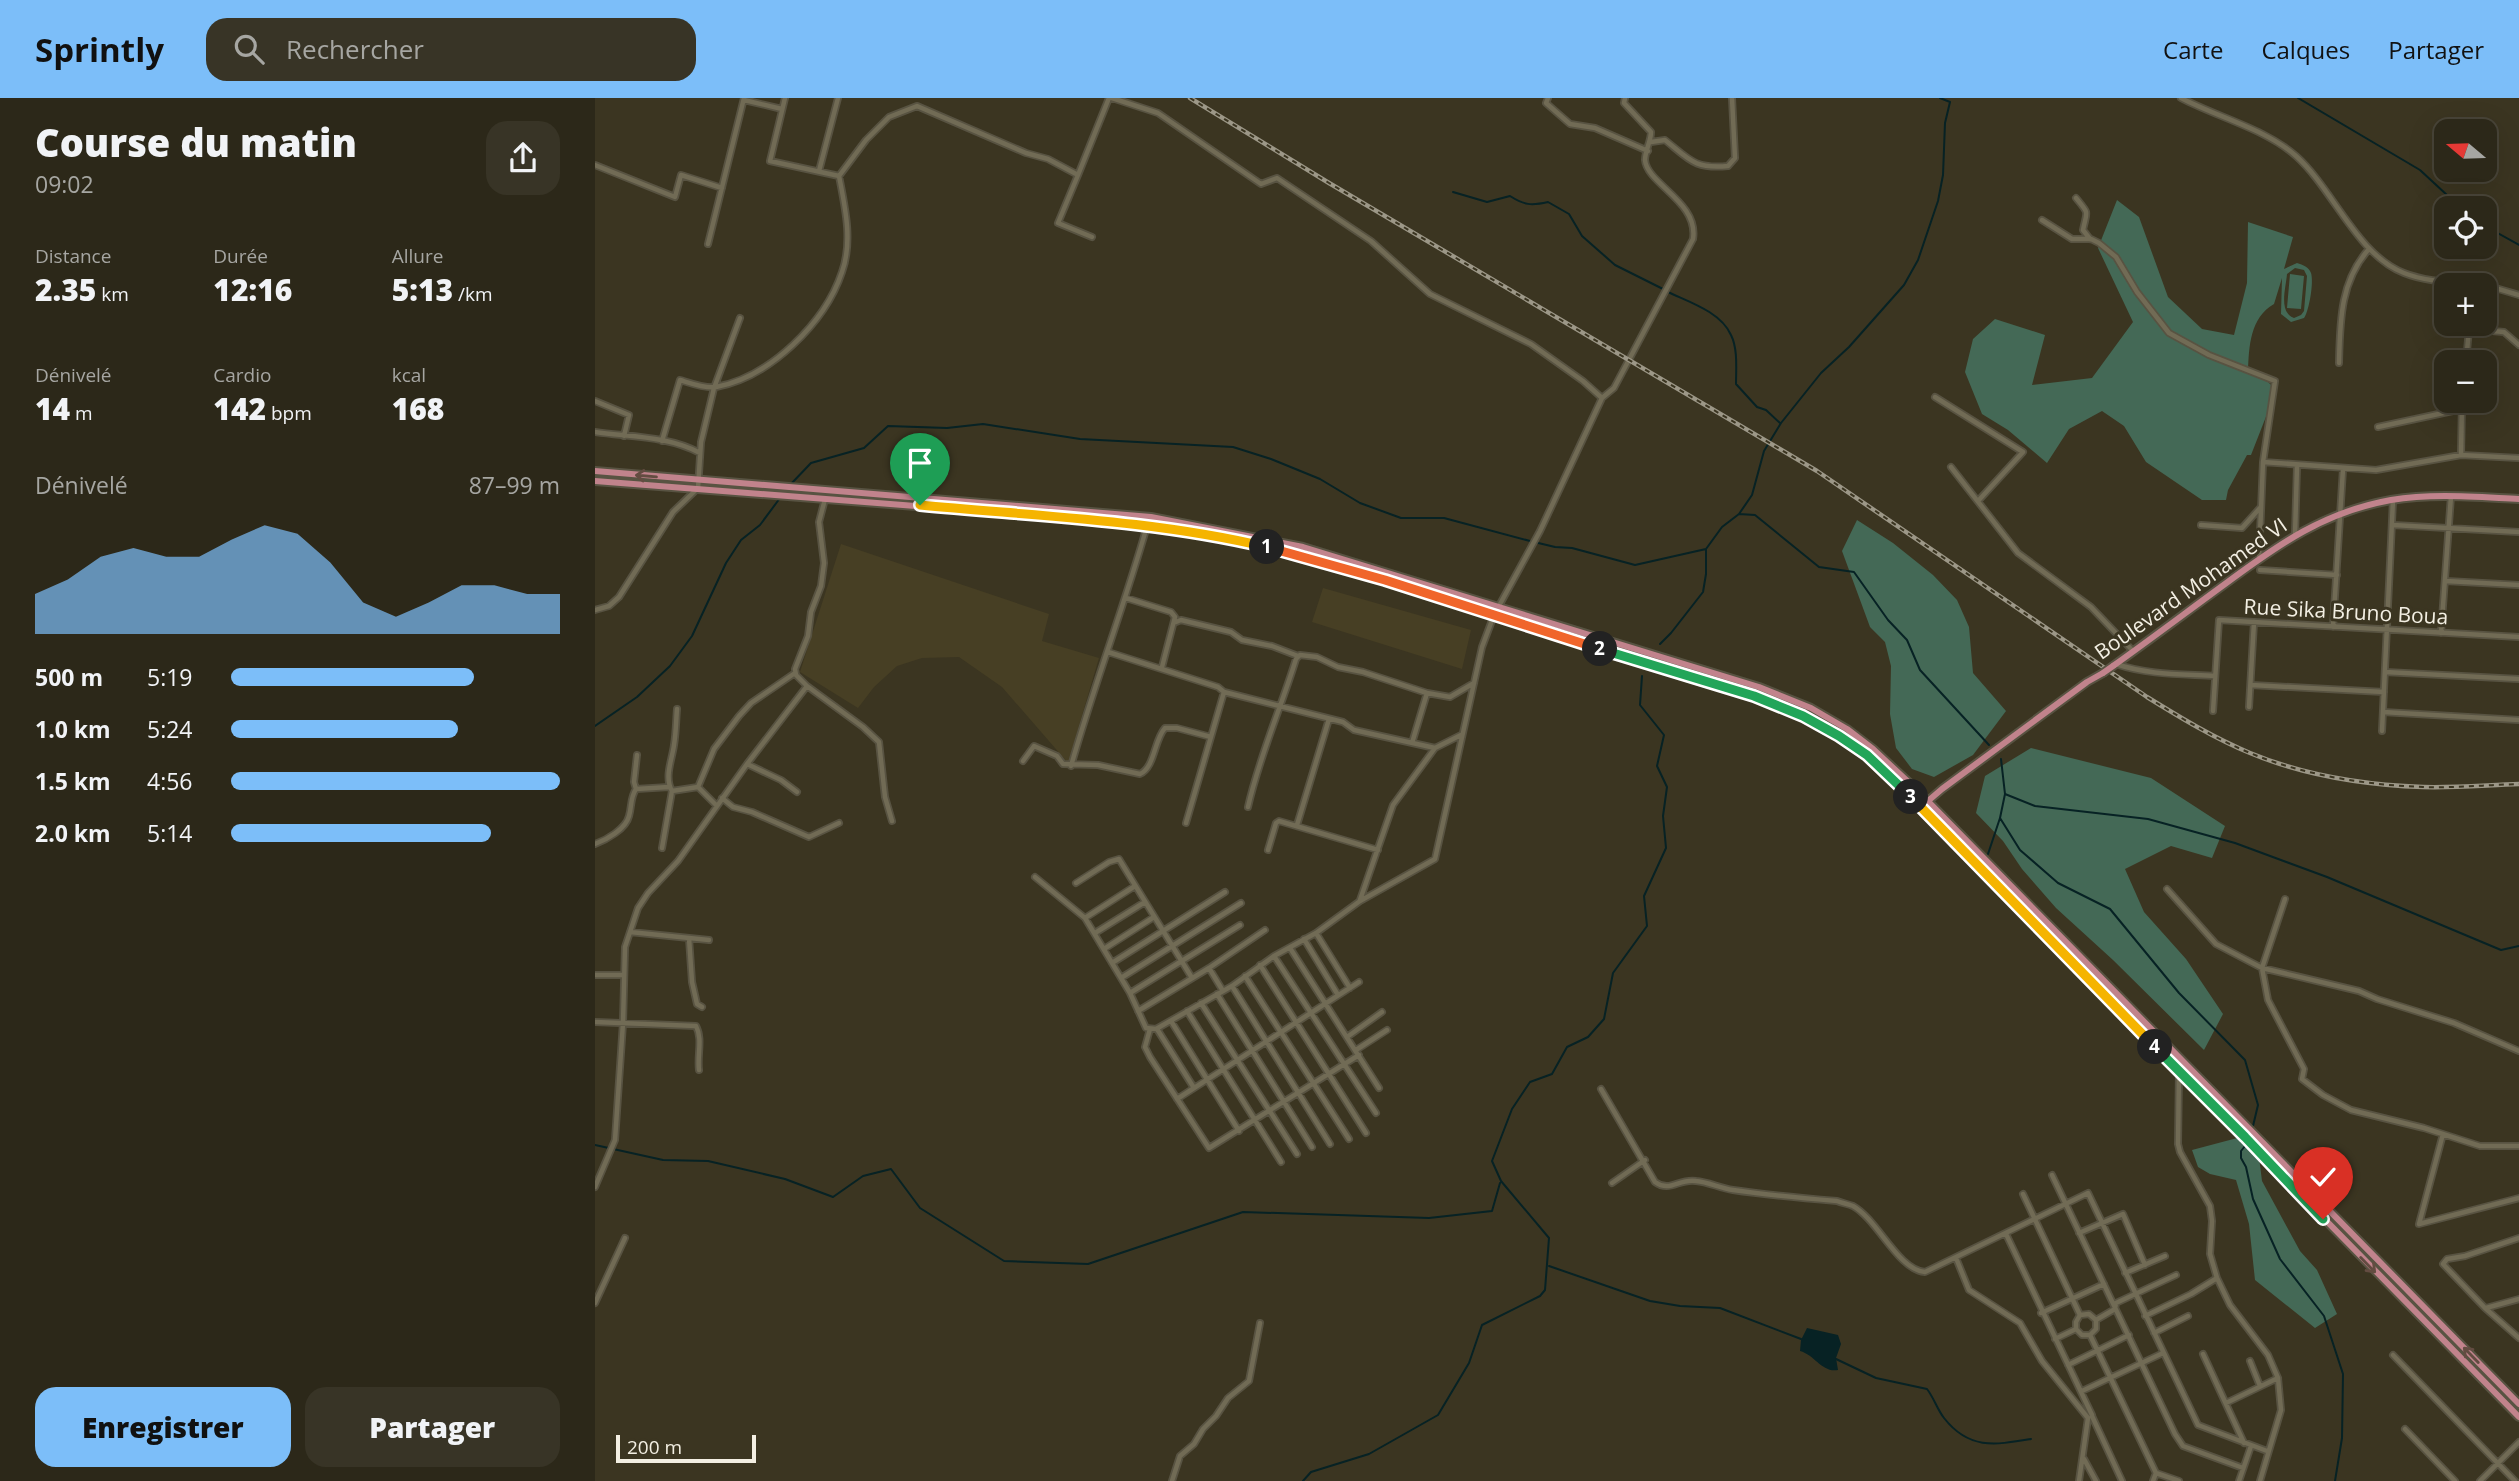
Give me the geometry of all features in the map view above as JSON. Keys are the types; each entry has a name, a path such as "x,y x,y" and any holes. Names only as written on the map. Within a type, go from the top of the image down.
{"main road":[{"path":"595,471 825,499 1147,526 1230,538 1300,556 1495,615 1777,704 1839,736 1867,755 2519,1417"},
{"path":"595,481 698,484 1151,517 1303,547 1759,687 1811,708 1874,749 1929,801 2519,1404"},
{"name":"Boulevard Mohamed VI","path":"1921,807 2087,682 2115,665 2132,650 2295,535 2341,513 2393,500 2451,496 2519,499"}],"street":[{"path":"785,98 770,161 839,176"},
{"path":"820,171 838,98"},
{"path":"1092,237 1058,223 1111,98 1158,113 1261,184 1277,178 1371,241 1430,294 1531,344 1602,398"},
{"path":"1548,98 1546,103 1570,124 1595,128 1648,151"},
{"path":"1035,877 1085,918 1130,993 1146,1028 1156,1029 1232,986 1274,956 1316,933 1360,901 1435,859 1482,647 1495,615 1540,531 1602,398 1614,388 1693,239 1694,230 1680,202 1649,170 1645,159 1651,132 1625,103 1625,98"},
{"path":"1650,142 1665,140 1690,160 1706,168 1728,166 1735,158 1732,98"},
{"path":"2181,98 2263,135 2292,152 2322,185 2369,249 2389,266 2417,278 2434,280"},
{"path":"708,244 744,99 782,109"},
{"path":"662,441 680,380 714,388 776,361 803,334 829,301 843,270 848,228 839,176 866,139 890,117 916,106 1026,153 1048,159 1078,175"},
{"path":"595,165 675,197 681,175 722,188"},
{"path":"2076,198 2088,215 2083,230 2116,257 2137,292 2169,333 2209,355 2275,381 2263,462 2259,559"},
{"path":"2042,220 2072,239 2091,239"},
{"path":"2339,363 2340,324 2347,283 2360,259 2369,249"},
{"path":"2497,289 2519,295"},
{"path":"595,610 609,606 619,597 673,512 698,484 701,442 714,388 740,318"},
{"path":"2467,350 2469,329 2504,332 2519,345"},
{"path":"1935,397 2023,452 1977,501"},
{"path":"595,401 628,415 624,436"},
{"path":"2378,427 2443,413"},
{"path":"2461,455 2462,413"},
{"path":"595,432 662,441 700,453"},
{"path":"2263,462 2376,470 2461,455 2519,458"},
{"path":"2295,535 2297,466"},
{"path":"1951,467 2018,553 2091,607 2132,650"},
{"path":"2333,627 2343,469"},
{"path":"2441,633 2451,496"},
{"path":"698,787 714,749 739,716 751,703 795,673 808,636 811,612 821,586 824,563 819,522 825,499"},
{"path":"2382,731 2393,500"},
{"path":"2201,525 2242,528 2261,507"},
{"path":"2393,525 2519,532"},
{"path":"1071,766 1096,680 1126,598 1147,526"},
{"path":"2260,570 2337,575"},
{"path":"2446,581 2519,585"},
{"path":"1126,598 1171,612 1176,621 1162,667"},
{"name":"Rue Sika Bruno Boua","path":"2213,711 2219,620 2519,636"},
{"path":"1176,621 1231,632 1243,640 1272,646 1298,656 1317,657 1338,667 1363,672 1427,693 1450,697 1474,683"},
{"path":"2249,707 2254,622"},
{"path":"1108,652 1162,667 1218,687 1224,692 1343,722 1354,730 1435,748"},
{"path":"1248,807 1263,754 1298,656"},
{"path":"2115,665 2155,673 2215,676"},
{"path":"2385,672 2519,679"},
{"path":"795,673 807,687 863,727 879,742 885,797 892,821"},
{"path":"2251,685 2384,692"},
{"path":"595,1187 615,1140 625,947 638,908 648,893 678,861 747,764 807,687"},
{"path":"1186,823 1224,692"},
{"path":"1412,743 1427,693"},
{"path":"661,848 670,789 668,772 677,709"},
{"path":"2383,712 2519,720"},
{"path":"1297,826 1329,719"},
{"path":"1023,761 1034,746 1057,756 1063,764 1098,765 1140,774 1148,768 1158,735 1165,728 1177,728 1211,737"},
{"path":"1360,901 1393,805 1435,748 1462,734"},
{"path":"595,844 609,838 627,822 631,799 636,789 634,782 637,755"},
{"path":"747,764 781,780 797,792"},
{"path":"636,789 698,787 717,806"},
{"path":"722,798 733,807 752,812 809,836 839,823"},
{"path":"1268,850 1277,821 1378,850"},
{"path":"1076,883 1116,858 1192,978"},
{"path":"1085,918 1135,886"},
{"path":"2167,889 2216,944 2262,968 2359,992 2454,1023 2519,1051"},
{"path":"1112,963 1225,892"},
{"path":"2285,899 2262,968 2268,1000 2304,1069 2302,1079 2323,1095 2351,1110 2480,1146 2519,1146"},
{"path":"1095,933 1145,902"},
{"path":"1121,978 1241,903"},
{"path":"1104,949 1154,917"},
{"path":"1130,993 1240,925"},
{"path":"1138,1012 1265,930"},
{"path":"631,932 709,940"},
{"path":"1316,933 1350,988"},
{"path":"689,938 693,989 697,1004 702,1007"},
{"path":"1304,939 1338,995"},
{"path":"1290,948 1378,1087"},
{"path":"1274,956 1376,1113"},
{"path":"1260,965 1366,1133"},
{"path":"1209,968 1223,991"},
{"path":"595,975 624,975"},
{"path":"1245,976 1349,1139"},
{"path":"1177,1099 1359,982"},
{"path":"1232,986 1330,1144"},
{"path":"1217,994 1312,1147"},
{"path":"1201,1003 1297,1154"},
{"path":"1187,1011 1281,1162"},
{"path":"1347,1037 1382,1012"},
{"path":"1171,1021 1239,1131"},
{"path":"595,1022 696,1026 701,1036 697,1058 699,1070"},
{"path":"1150,1029 1145,1047 1209,1149 1329,1075 1387,1030"},
{"path":"1156,1029 1194,1088"},
{"path":"2179,1070 2179,1152 2210,1206 2210,1254 2217,1278 2230,1306 2268,1356 2278,1378 2281,1410 2260,1481"},
{"path":"1601,1089 1645,1160 1655,1182 1662,1187 1670,1187 1685,1180 1698,1181 1730,1189 1837,1201 1854,1207 1874,1225 1900,1256 1920,1272 1955,1258 2088,1193 2198,1425 2267,1451"},
{"path":"2443,1135 2419,1224 2519,1198"},
{"path":"1612,1183 1645,1160"},
{"path":"2052,1175 2175,1434 2183,1446 2243,1468"},
{"path":"2023,1194 2080,1315"},
{"path":"2079,1233 2123,1214 2145,1265"},
{"path":"2005,1234 2122,1481"},
{"path":"595,1303 625,1238"},
{"path":"2519,1238 2444,1261 2446,1268 2519,1338"},
{"path":"2125,1273 2165,1256"},
{"path":"1955,1258 1969,1290 2020,1323 2042,1361 2090,1417"},
{"path":"2115,1309 2116,1303 2176,1275"},
{"path":"2145,1316 2217,1278"},
{"path":"2042,1313 2104,1284"},
{"path":"2485,1308 2519,1299"},
{"path":"2096,1320 2115,1309"},
{"path":"2089,1314 2096,1320 2096,1329 2090,1335 2082,1335 2076,1329 2075,1322 2080,1315 2089,1314"},
{"path":"2154,1333 2189,1316"},
{"path":"1173,1481 1180,1456 1194,1444 1196,1437 1216,1416 1228,1398 1249,1381 1260,1323"},
{"path":"2055,1339 2076,1329"},
{"path":"2090,1335 2156,1473 2153,1481"},
{"path":"2068,1365 2129,1335"},
{"path":"2081,1391 2163,1353"},
{"path":"2203,1354 2244,1443"},
{"path":"2393,1355 2515,1481"},
{"path":"2250,1362 2260,1385"},
{"path":"2226,1403 2278,1378"},
{"path":"2079,1481 2090,1417"},
{"path":"2405,1429 2455,1481"},
{"path":"2480,1481 2519,1442"},
{"path":"2239,1481 2251,1446"},
{"path":"2083,1458 2096,1481"},
{"path":"2156,1473 2179,1481"}],"shaded area":[{"path":"841,544 1049,614 1042,641 1099,658 1068,763 1002,687 959,657 922,658 897,666 874,687 858,708 800,672"},
{"path":"1323,588 1471,630 1462,669 1312,622"}],"green space":[{"path":"2117,200 2139,217 2168,297 2202,329 2234,335 2247,283 2248,222 2293,237 2284,269 2297,263 2310,271 2312,283 2308,309 2304,318 2291,322 2281,314 2282,278 2274,304 2255,325 2250,343 2248,371 2272,386 2269,409 2251,455 2247,455 2228,490 2226,500 2202,500 2146,462 2124,426 2102,411 2069,429 2047,463 2008,430 1982,414 1965,372 1973,339 1995,319 2045,335 2032,385 2092,378 2133,322 2098,248","holes":["2295,268 2304,270 2307,276 2304,311 2294,318 2289,315 2284,305 2287,274"]},
{"path":"2290,274 2304,276 2301,309 2287,308"},
{"path":"1857,520 1893,543 1933,575 1957,600 1969,627 1973,673 2006,711 1973,755 1934,777 1912,769 1896,748 1890,714 1891,666 1885,642 1870,627 1842,551"},
{"path":"2031,748 2151,778 2225,826 2212,858 2171,846 2125,869 2144,912 2186,959 2223,1014 2204,1050 2056,908 2022,869 2003,841 1976,813 1985,776"},
{"path":"2241,1137 2259,1157 2262,1181 2300,1251 2317,1270 2337,1314 2315,1328 2255,1280 2249,1224 2236,1180 2210,1174 2198,1167 2192,1150"}],"water":[{"path":"1807,1328 1838,1335 1841,1344 1836,1358 1838,1370 1827,1369 1800,1351 1801,1340"}],"waterway":[{"path":"1660,644 1703,592 1706,549 1722,527 1739,514 1752,495 1764,451 1781,423 1821,373 1849,347 1904,285 1918,260 1938,201 1943,175 1945,123 1950,102 1940,98"},
{"path":"2298,98 2420,170 2448,196"},
{"path":"1453,192 1487,202 1510,196 1528,204 1548,202 1569,214 1582,236 1615,265 1663,289"},
{"path":"2497,233 2519,245"},
{"path":"1668,292 1704,309 1726,327 1735,346 1736,384 1757,407 1766,410 1780,423"},
{"path":"790,485 811,463 864,448 888,426 947,428 983,424 1080,439 1233,447 1320,479 1360,503 1401,518 1444,518 1635,565 1706,549"},
{"path":"595,726 637,697 670,666 692,636 726,563 741,540 760,525 780,498"},
{"path":"1739,514 1755,515 1819,567 1854,572 1888,620 1907,640 1920,670 1989,745"},
{"path":"1303,1481 1311,1472 1369,1454 1438,1415 1469,1363 1482,1325 1540,1296 1545,1290 1549,1238 1501,1181 1492,1161 1512,1109 1530,1082 1552,1074 1567,1047 1588,1037 1604,1019 1613,973 1647,926 1644,896 1666,848 1663,816 1667,787 1657,766 1664,735 1640,705 1642,676"},
{"path":"2001,759 2005,794 2000,818 2020,850 2058,883 2110,909 2179,993 2245,1060 2258,1105 2253,1126"},
{"path":"2005,794 2035,806 2148,819 2235,843 2327,877 2501,950 2519,946"},
{"path":"1988,854 2000,818"},
{"path":"595,1145 663,1160 708,1161 785,1179 833,1197 863,1176 891,1169 920,1208 1004,1261 1088,1264 1243,1212 1429,1218 1492,1211 1500,1183"},
{"path":"2245,1146 2241,1151 2241,1158 2246,1167 2253,1199 2280,1259 2324,1316 2343,1374 2342,1438 2335,1481"},
{"path":"1549,1266 1650,1301 1720,1308 1801,1339"},
{"path":"1836,1359 1876,1378 1927,1389 1944,1418 1963,1436 1983,1443 2031,1439"}],"railway":[{"path":"1190,98 1817,471 2147,697 2211,734 2270,761 2357,781 2423,787 2519,784"}],"route":[{"path":"920,505 1147,526 1230,538 1385,580 1702,682 1754,696 1803,716 1867,755 1889,776 2323,1219"}]}
